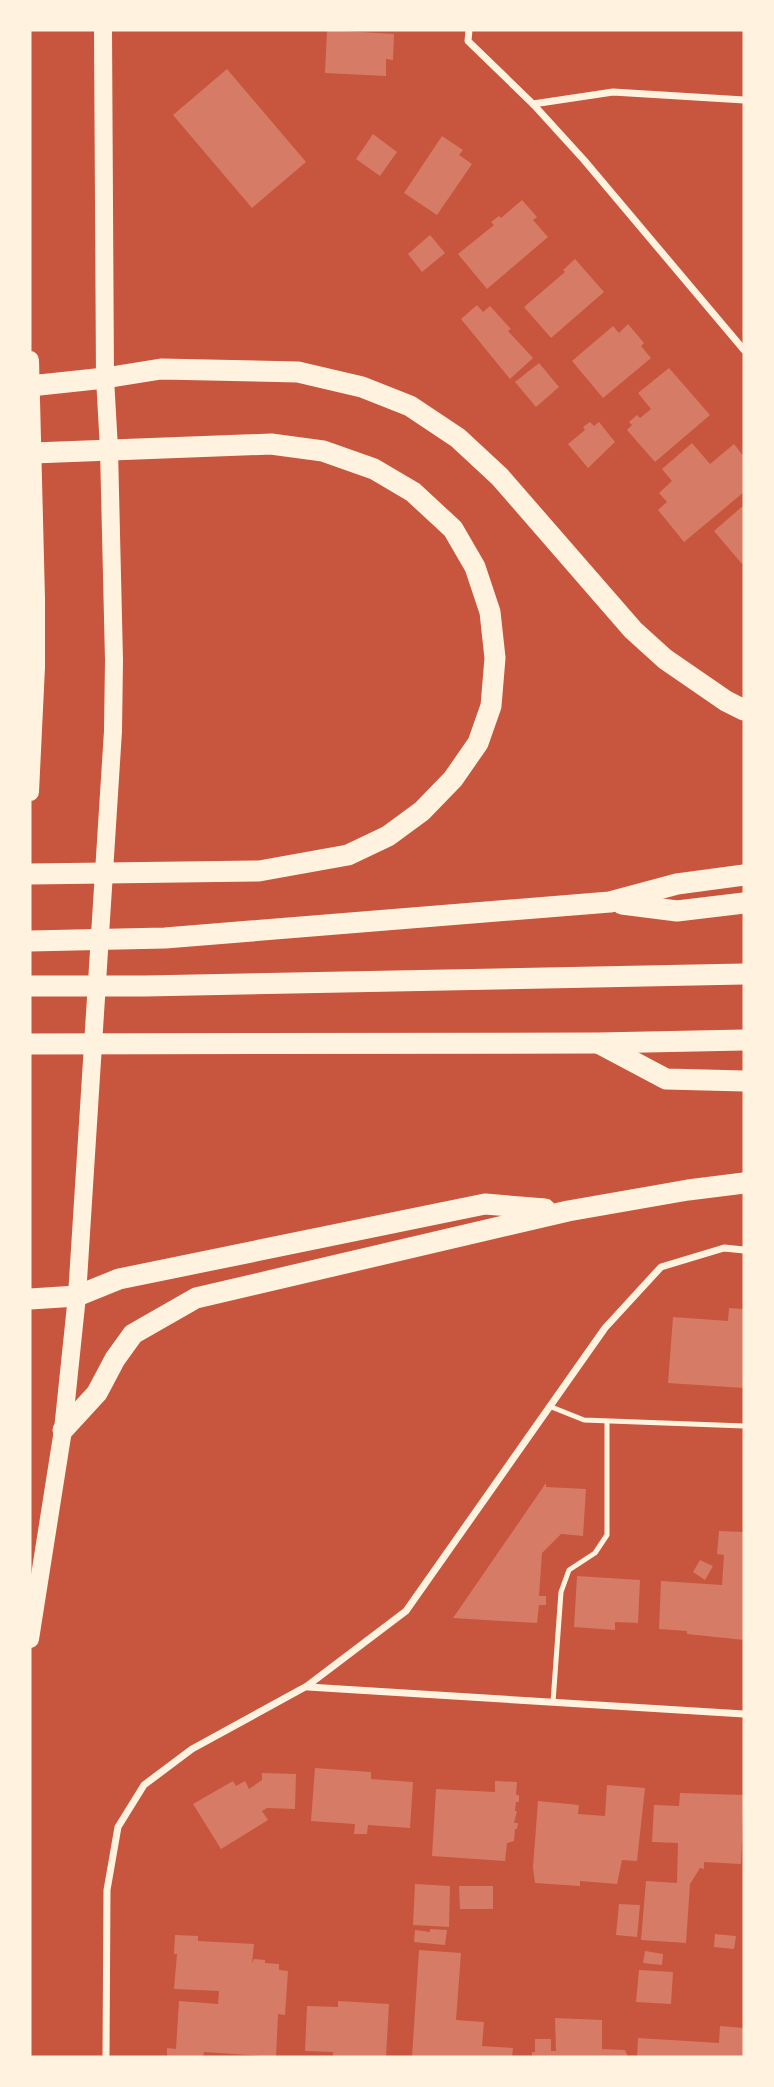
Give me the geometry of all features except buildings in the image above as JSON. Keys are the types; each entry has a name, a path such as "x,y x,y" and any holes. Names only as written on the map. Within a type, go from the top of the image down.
{"highway":[{"path":"30,386 105,379 161,369 298,372 362,387 410,406 458,438 500,477 633,630 665,659 726,701 744,710"},
{"path":"30,874 260,871 348,855 388,836 422,811 453,779 478,743 491,706 495,658 490,612 475,566 453,529 413,492 374,469 323,451 271,444 33,453"},
{"path":"30,941 165,938 610,902 677,884 744,875"},
{"path":"610,902 677,911 744,904"},
{"path":"30,986 744,974"},
{"path":"30,1044 598,1043 744,1040"},
{"path":"598,1043 666,1079 744,1081"},
{"path":"63,1430 97,1393 115,1359 133,1334 196,1297 568,1211 744,1183"},
{"path":"30,1299 76,1296 119,1279 485,1204 568,1211"}],"main road":[{"path":"30,1639 63,1430 76,1296 110,790 114,660 105,379 103,30"},
{"path":"30,360 36,667 30,792"}],"street":[{"path":"469,30 468,41 533,104 584,159 744,350"},
{"path":"533,104 613,92 744,100"},
{"path":"106,2057 107,1890 118,1827 144,1785 192,1749 307,1686 406,1611 605,1328 661,1267 724,1248 744,1250"},
{"path":"307,1686 744,1714"}],"lane":[{"path":"549,1406 584,1420 744,1426"},
{"path":"553,1702 561,1592 569,1570 595,1553 607,1535 607,1422"}]}
